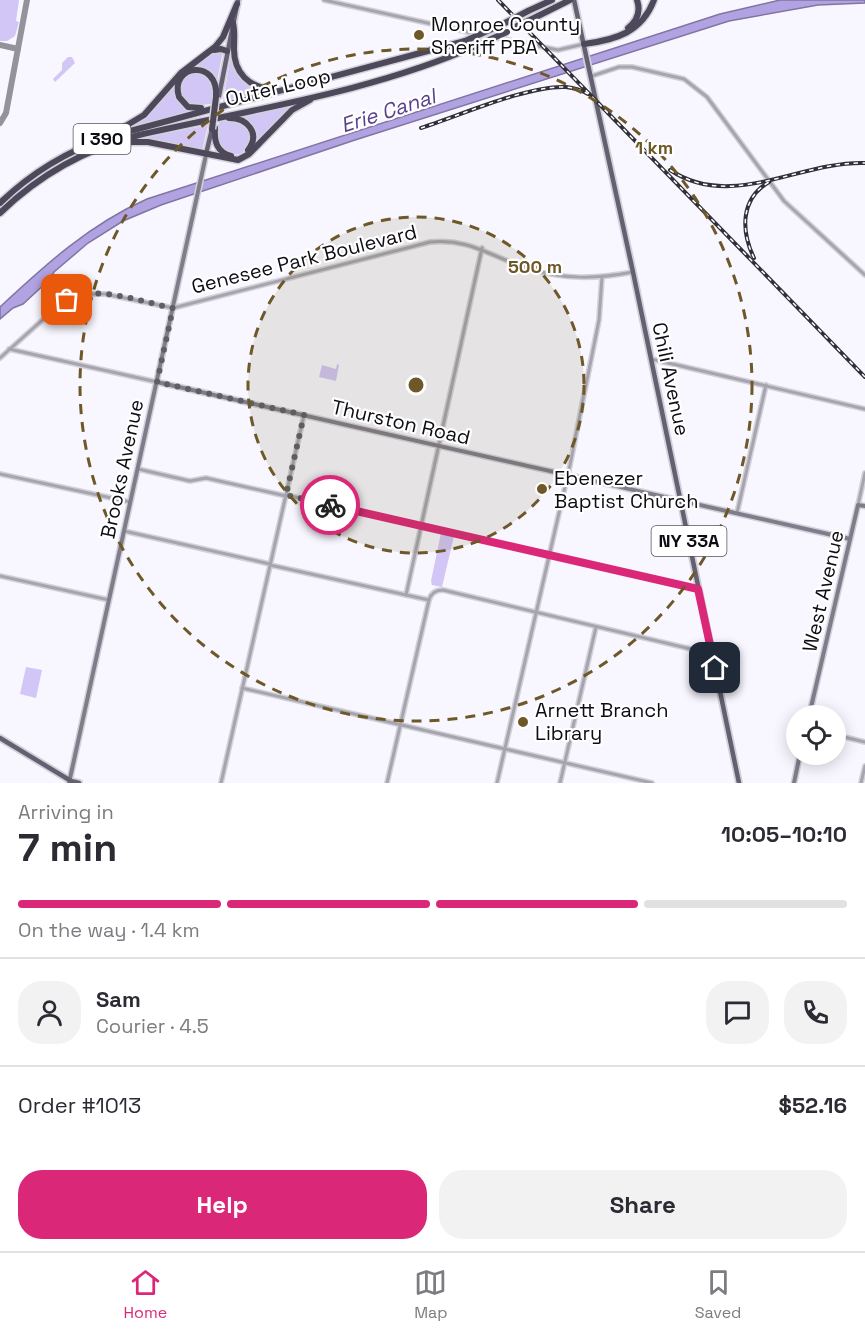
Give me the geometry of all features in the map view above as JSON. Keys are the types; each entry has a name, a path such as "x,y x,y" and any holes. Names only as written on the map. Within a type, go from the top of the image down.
{"highway":[{"name":"Outer Loop","path":"0,203 38,171 89,144 124,132 465,41 552,0"},
{"path":"584,44 630,27 638,16 637,0"},
{"path":"584,44 622,34 637,27 647,15 654,0"},
{"name":"Outer Loop","path":"0,213 39,181 88,152 131,137 371,83 411,71 480,44 570,1"},
{"path":"207,55 222,39 238,2"},
{"path":"233,23 234,57 240,74 257,86 281,90"},
{"path":"89,144 141,118 180,75 207,55 219,49 228,51"},
{"path":"219,106 197,109 188,107 178,96 178,82 188,72 202,71 208,74 214,82 217,97 213,129 217,146 226,155 241,155 252,144 252,131 238,118 219,117"},
{"path":"88,152 123,142 141,141 232,159 245,157 292,110 324,94"}],"main road":[{"name":"Chili Avenue","path":"570,1 590,70 739,783"},
{"path":"217,97 238,2"},
{"name":"Brooks Avenue","path":"69,782 213,129"},
{"name":"Thurston Road","path":"157,382 850,539"},
{"path":"858,505 865,506"},
{"name":"West Avenue","path":"812,705 858,505"},
{"path":"0,738 69,782 79,783"},
{"path":"794,783 798,765"}],"street":[{"path":"324,0 550,49 563,50 584,44"},
{"path":"591,76 618,67 630,66 672,75 694,86 707,97 784,201 865,275"},
{"name":"Genesee Park Boulevard","path":"0,358 58,306 80,294 105,294 173,308 422,243 454,241 482,248 519,266 574,278 602,277 633,272"},
{"path":"406,595 482,248"},
{"path":"496,783 568,475 599,320 602,277"},
{"name":"Thurston Road","path":"9,349 157,382"},
{"path":"651,359 865,409"},
{"path":"737,513 766,385"},
{"path":"220,783 304,415"},
{"path":"138,469 190,481 206,478 698,589"},
{"name":"West Avenue","path":"858,505 865,473"},
{"path":"0,474 130,502"},
{"path":"124,531 429,600"},
{"path":"0,576 109,600"},
{"path":"387,783 429,600 434,592 443,590 712,654"},
{"path":"560,783 596,627"},
{"path":"242,688 652,783"},
{"path":"846,737 865,742"},
{"path":"861,783 865,766"}],"shaded area":[{"path":"0,0 19,0 16,21 19,22 15,36 7,41 0,41"},
{"path":"780,0 865,0 865,3 818,5 729,21 355,140 161,205 123,221 88,243 54,272 49,280 23,304 13,308 0,319 0,307 51,261 87,233 147,199 720,14"},
{"path":"232,48 236,68 263,91 223,101"},
{"path":"217,50 223,51 217,82 189,68"},
{"path":"68,57 72,57 75,63 55,82 53,79 62,70 62,63"},
{"path":"198,71 212,81 212,104 191,106 181,99 179,85 187,74"},
{"path":"177,79 175,89 192,110 128,128"},
{"path":"302,102 254,146 255,135 240,116"},
{"path":"230,120 247,124 252,136 246,149 239,154 231,153 219,146 217,129 219,122"},
{"path":"208,125 202,151 138,139"},
{"path":"337,364 339,365 336,381 319,377 322,365 336,369"},
{"path":"441,533 454,536 442,587 432,585 431,581"},
{"path":"26,667 42,670 36,698 20,694"}],"taxiway":[{"path":"0,123 6,113 27,0"},
{"path":"0,45 18,49"}],"railway":[{"path":"498,0 865,377"},
{"path":"421,128 533,91 566,87 588,94"},
{"path":"670,170 693,181 717,186 742,185 840,164 865,163"},
{"path":"754,258 745,227 746,216 753,197 769,182"}],"way so far":[{"path":"67,300 80,294 94,293 173,308 157,382 304,415 286,495 330,505"}],"place":[{"name":"Monroe County Sheriff PBA","path":"419,35"},
{"name":"Ebenezer Baptist Church","path":"542,489"},
{"name":"Arnett Branch Library","path":"523,722"}],"route":[{"path":"330,505 698,589 715,668"}],"water label":[{"name":"Erie Canal","path":"388,111"}]}
